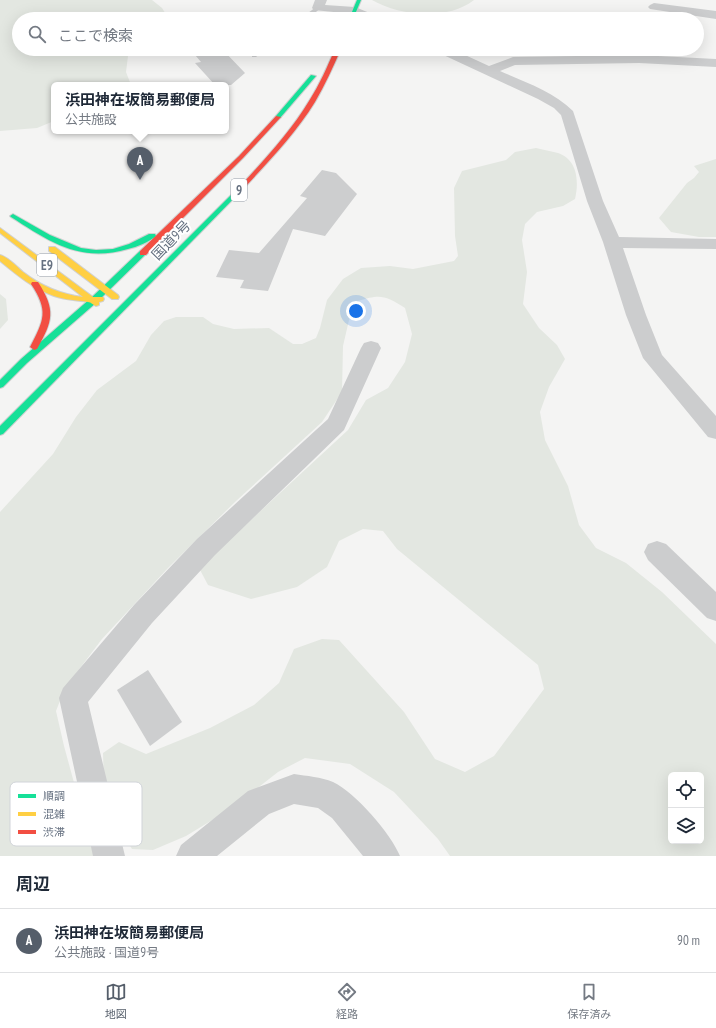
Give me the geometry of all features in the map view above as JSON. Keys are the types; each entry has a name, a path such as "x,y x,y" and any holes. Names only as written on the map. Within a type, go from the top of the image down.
{"highway":[{"name":"国道9号","path":"0,385 24,361 94,300 273,123 304,89 327,56"},
{"name":"国道9号","path":"0,432 181,250 262,165 307,109 322,84 335,56"},
{"path":"4,210 64,246 85,252 100,253 131,246 145,240 175,220"},
{"path":"14,216 53,249 105,288 120,293"},
{"name":"E9","path":"0,230 94,300"},
{"path":"0,258 46,291 72,300 94,300 120,293 146,280 181,250"},
{"path":"24,361 38,339 48,316 45,296 35,284"},
{"path":"118,314 120,293"},
{"path":"94,300 102,311 103,322 96,336"}],"street":[{"path":"656,3 701,12"},
{"path":"320,4 355,10"},
{"path":"704,13 716,15"},
{"path":"457,56 543,96 559,105 568,114 595,201 612,242 636,315 653,358 716,431"},
{"path":"489,71 513,61 627,56"},
{"path":"676,56 716,63"},
{"path":"612,242 716,244"},
{"path":"92,782 73,698 142,614 206,547 336,424 372,348"},
{"path":"657,552 716,609"},
{"path":"192,856 260,802 294,789 324,794 343,807 384,856"},
{"path":"107,846 109,856"}],"lane":[{"path":"311,12 320,4"}],"shaded area":[{"path":"0,0 152,0 162,8 165,12 12,12 12,56 128,56 126,72 130,82 51,82 51,122 37,128 0,131"},
{"path":"372,0 474,0 463,7 444,12 405,12"},
{"path":"536,148 565,156 570,161 576,172 577,186 575,199 563,206 537,212 525,224 522,240 527,272 523,304 539,328 557,345 565,359 549,387 540,412 545,440 568,486 579,525 596,548 626,563 662,592 716,644 716,856 450,856 438,839 394,792 350,764 305,758 278,772 232,808 186,836 153,850 132,849 130,846 142,846 142,782 104,782 103,753 119,742 146,754 210,728 254,705 279,683 294,649 322,639 339,640 404,712 435,759 465,772 494,756 544,689 538,665 397,549 383,531 363,529 339,541 327,567 297,587 251,599 208,585 199,568 348,430 366,400 388,388 405,362 412,334 405,308 387,298 372,297 358,301 349,320 343,346 342,392 322,422 236,501 168,568 102,639 65,688 56,711 74,782 10,782 10,846 91,846 94,856 0,856 0,512 53,454 76,417 97,390 136,361 151,335 164,321 176,317 203,317 213,324 234,329 269,328 293,344 302,344 316,338 327,300 343,279 361,268 390,266 413,269 454,261 458,256 455,236 454,188 462,171 506,160 515,152"},
{"path":"716,159 716,237 699,237 671,232 659,218 687,183 699,172 694,166"},
{"path":"0,294 6,299 8,320 0,329"}],"building":[{"path":"196,56 229,56 245,73 231,85 229,85 229,82 212,82 195,63 201,62"},
{"path":"322,170 336,173 357,194 325,236 293,229 268,291 240,288 244,280 216,277 229,250 259,253 307,198 300,196"},
{"path":"148,670 182,722 150,746 117,690"}],"traffic: fast":[{"path":"354,12 359,0"},
{"path":"278,117 313,76"},
{"path":"0,432 244,185"},
{"path":"13,216 47,237 63,245 80,250 96,252 113,251 132,246 152,236"},
{"path":"0,385 24,361 94,300 143,253"}],"traffic: slow":[{"path":"0,230 96,303"},
{"path":"52,249 115,297"},
{"path":"0,257 23,276 57,295 70,298 100,299"}],"traffic: jam":[{"path":"244,185 277,148 312,102 335,56"},
{"path":"143,253 241,157 278,117"},
{"path":"34,347 43,330 47,315 45,301 35,284"}],"place":[{"name":"浜田神在坂簡易郵便局","path":"140,180"}]}
